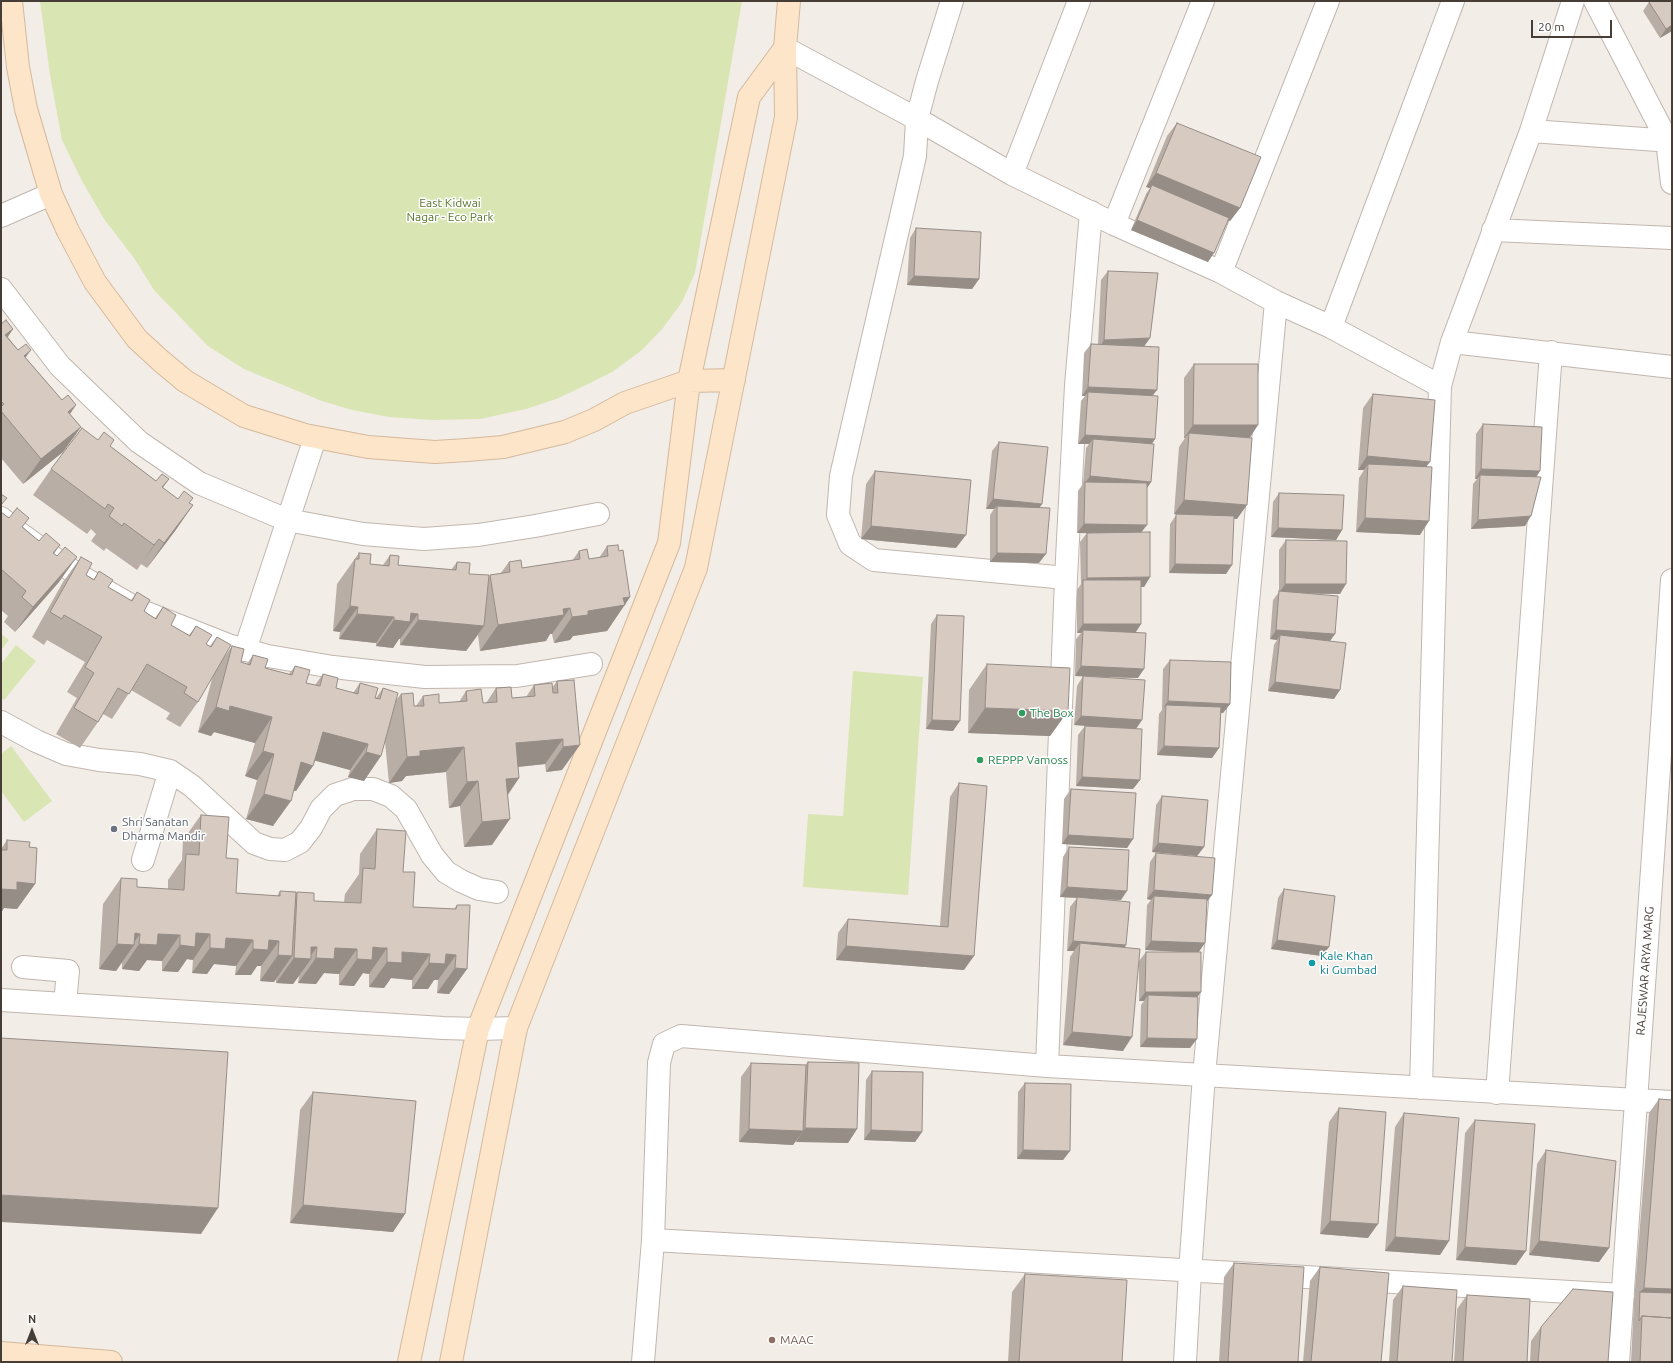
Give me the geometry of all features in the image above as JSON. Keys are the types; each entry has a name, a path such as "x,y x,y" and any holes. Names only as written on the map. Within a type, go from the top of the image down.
{"street":[{"path":"11,1 18,67 26,109 51,194 68,231 95,282 137,339 161,361 186,381 244,416 315,438 368,447 435,452 503,447 565,432 594,420 625,403 689,381 734,380"},
{"path":"451,1362 516,1028 696,568 786,117 785,48 789,1"},
{"path":"952,1 927,81 917,119 916,156 841,476 838,515 850,544 874,560 1066,578"},
{"path":"1012,174 1079,1"},
{"path":"1114,224 1203,1"},
{"path":"1221,272 1328,1"},
{"path":"1331,327 1452,1"},
{"path":"1421,1088 1440,386 1452,342 1531,131 1573,1"},
{"path":"1596,1 1670,141 1672,183"},
{"path":"785,48 917,119 1012,174 1114,224 1221,272 1276,302 1331,327 1440,386"},
{"path":"409,1362 478,1030 669,543 689,381 749,97 785,48"},
{"path":"1531,131 1670,141"},
{"path":"1,216 51,194"},
{"path":"1047,1066 1066,578 1076,385 1091,212"},
{"path":"1493,230 1672,238"},
{"path":"1,288 60,366 139,442 199,484 287,520 363,534 424,539 478,535 598,514"},
{"path":"1185,1362 1204,1075 1276,302"},
{"path":"1452,342 1551,352 1672,367"},
{"path":"1497,1092 1551,352"},
{"path":"246,650 287,520 315,438"},
{"path":"1,518 75,573 139,610 193,632 268,656 332,667 425,678 516,676 591,664"},
{"name":"RAJESWAR ARYA MARG","path":"1618,1362 1672,580"},
{"path":"1,722 36,741 66,754 99,760 140,764 170,771 192,786 254,843 270,849 285,850 300,842 311,828 321,809 335,795 353,789 373,789 391,796 406,809 429,849 446,872 479,889 497,892"},
{"path":"143,860 170,771"},
{"path":"23,967 68,970 65,1004"},
{"path":"1,1000 478,1030 516,1028"},
{"path":"643,1362 653,1240 659,1063 664,1044 681,1036 1047,1066 1672,1102"},
{"path":"653,1240 1190,1272 1623,1295"},
{"path":"1,1353 111,1362"}],"green space":[{"name":"East Kidwai Nagar - Eco Park","path":"40,1 742,1 695,273 682,302 663,328 642,350 612,372 556,399 526,409 480,419 431,420 389,417 352,410 322,401 244,369 208,346 154,290 134,258 104,219 82,181 62,140 50,75"},
{"path":"1,634 9,640 1,650"},
{"path":"16,645 36,661 4,700 1,698 1,664"},
{"path":"853,671 923,677 908,895 803,887 808,814 843,816"},
{"path":"11,746 52,801 24,822 1,791 1,754"}],"building":[{"path":"1672,1 1672,25 1666,29 1649,2"},
{"path":"1177,123 1261,157 1240,208 1156,173"},
{"path":"1152,185 1229,218 1214,253 1137,220"},
{"path":"916,228 981,232 979,279 914,276"},
{"path":"1108,271 1158,273 1150,338 1104,340"},
{"path":"6,320 13,329 5,335 18,350 26,344 31,350 24,356 62,400 68,395 76,405 68,412 81,427 41,459 1,411 1,407 4,404 1,401 1,324"},
{"path":"1091,344 1159,347 1157,390 1088,387"},
{"path":"1194,364 1258,364 1258,425 1193,425"},
{"path":"1088,392 1158,396 1155,439 1085,435"},
{"path":"1373,394 1435,400 1430,462 1367,456"},
{"path":"1483,424 1542,427 1540,471 1481,469"},
{"path":"82,428 98,440 104,432 114,440 110,446 156,481 162,474 169,479 162,487 178,499 184,491 193,498 189,503 193,505 164,543 159,539 154,545 124,523 122,526 109,516 114,508 108,504 105,509 51,469"},
{"path":"1189,433 1252,438 1247,505 1184,500"},
{"path":"1093,439 1154,444 1151,482 1090,476"},
{"path":"999,442 1048,447 1042,504 993,499"},
{"path":"1368,464 1432,467 1429,521 1365,518"},
{"path":"875,471 971,480 966,535 871,526"},
{"path":"1480,475 1541,477 1531,516 1478,520"},
{"path":"1085,482 1147,483 1147,525 1084,524"},
{"path":"1279,493 1344,495 1342,530 1278,528"},
{"path":"1,494 7,498 1,505"},
{"path":"997,506 1050,508 1046,554 997,553"},
{"path":"17,508 29,518 22,527 39,541 46,533 60,545 53,553 57,556 65,547 77,557 33,607 22,597 26,591 1,569 1,512 9,518"},
{"path":"1176,514 1234,516 1232,565 1175,564"},
{"path":"1150,532 1150,577 1087,578 1087,533"},
{"path":"1286,540 1347,541 1346,584 1285,584"},
{"path":"618,545 619,551 623,550 630,597 623,598 625,605 588,611 588,615 572,617 570,608 563,609 564,615 498,625 490,575 510,572 509,562 521,560 522,568 580,559 579,551 587,549 589,559 608,556 607,546"},
{"path":"359,553 371,554 370,564 389,566 390,555 399,556 398,565 456,570 457,562 470,563 469,574 489,575 484,626 418,620 418,614 411,613 410,622 394,620 394,617 357,614 358,607 350,606 355,559 359,559"},
{"path":"81,557 92,563 86,575 94,580 99,571 113,580 108,587 132,601 137,592 150,600 144,611 156,619 163,607 176,615 171,625 190,636 196,626 212,635 206,644 211,647 217,637 231,645 198,702 184,693 187,687 147,664 129,694 118,688 98,722 74,708 94,673 85,667 102,637 64,615 62,619 50,612"},
{"path":"1083,580 1141,580 1141,624 1083,624"},
{"path":"1279,591 1338,596 1335,634 1276,630"},
{"path":"937,615 964,616 960,721 932,720"},
{"path":"1083,630 1146,633 1144,669 1081,666"},
{"path":"1280,635 1346,643 1340,690 1275,682"},
{"path":"232,646 244,649 241,662 250,665 253,655 268,659 265,668 292,675 295,666 310,670 306,683 320,686 323,674 338,678 336,688 358,694 360,683 378,688 375,698 380,699 383,688 398,693 381,756 366,752 368,744 323,732 313,766 301,762 291,801 264,794 274,754 263,751 272,717 230,706 229,711 216,707"},
{"path":"1170,660 1231,662 1230,704 1168,701"},
{"path":"987,664 1070,668 1068,711 985,708"},
{"path":"1083,676 1145,680 1142,720 1081,716"},
{"path":"574,680 580,745 563,747 563,739 516,743 519,778 506,779 510,819 482,822 478,781 467,782 464,747 420,751 420,756 407,757 401,694 413,693 414,706 424,706 423,696 439,694 439,703 467,701 466,691 481,689 483,703 497,702 496,688 511,687 512,698 535,696 534,685 552,683 553,693 558,693 557,681"},
{"path":"1166,705 1221,707 1219,748 1164,746"},
{"path":"1085,726 1142,729 1140,780 1082,777"},
{"path":"959,783 987,786 974,956 846,946 848,919 948,927"},
{"path":"1071,789 1136,793 1133,839 1068,835"},
{"path":"1162,796 1208,800 1204,847 1158,843"},
{"path":"201,815 229,817 226,858 238,859 236,893 280,896 280,891 296,892 292,956 278,955 279,941 269,940 268,950 253,949 253,940 226,938 225,949 210,948 210,934 196,933 195,947 180,945 180,935 158,934 157,945 139,944 140,934 135,933 134,945 117,944 121,878 137,879 137,887 184,890 186,854 199,855"},
{"path":"377,829 406,831 403,872 415,872 413,907 456,909 457,905 470,905 467,969 455,968 456,955 446,954 445,964 429,963 430,954 402,952 402,963 387,962 387,948 373,947 372,960 357,959 357,949 335,948 334,959 316,958 317,947 311,947 311,959 294,958 297,892 314,893 314,901 361,903 363,868 375,869"},
{"path":"7,840 30,842 29,847 37,848 35,884 17,882 17,890 1,889 1,850 7,850"},
{"path":"1069,847 1129,850 1127,891 1067,887"},
{"path":"1156,853 1215,858 1212,895 1154,890"},
{"path":"1284,889 1335,896 1329,947 1277,940"},
{"path":"1154,896 1207,899 1205,943 1151,941"},
{"path":"1077,897 1130,902 1126,945 1073,941"},
{"path":"1080,943 1140,949 1132,1037 1072,1032"},
{"path":"1146,952 1201,952 1201,992 1145,992"},
{"path":"1148,995 1198,997 1197,1039 1147,1038"},
{"path":"1,1038 228,1052 218,1208 1,1195"},
{"path":"808,1062 859,1063 857,1129 805,1128"},
{"path":"751,1063 806,1065 803,1131 749,1129"},
{"path":"872,1071 923,1072 922,1132 871,1130"},
{"path":"1025,1083 1071,1084 1070,1151 1023,1150"},
{"path":"313,1092 416,1101 405,1214 303,1205"},
{"path":"1659,1099 1672,1100 1672,1289 1644,1288"},
{"path":"1339,1108 1386,1112 1378,1224 1330,1221"},
{"path":"1404,1113 1459,1118 1449,1241 1395,1237"},
{"path":"1475,1120 1535,1124 1526,1251 1465,1247"},
{"path":"1546,1150 1616,1161 1609,1248 1539,1241"},
{"path":"1234,1263 1304,1267 1298,1362 1228,1362"},
{"path":"1320,1267 1389,1273 1381,1362 1311,1362"},
{"path":"1025,1274 1127,1280 1122,1362 1019,1362"},
{"path":"1403,1286 1457,1290 1452,1362 1397,1362"},
{"path":"1573,1289 1613,1292 1608,1362 1538,1362 1541,1327"},
{"path":"1640,1292 1672,1293 1672,1318 1642,1316 1639,1321"},
{"path":"1467,1295 1530,1299 1527,1362 1463,1362"},
{"path":"1642,1316 1672,1318 1672,1362 1640,1362"}],"place":[{"name":"The Box","path":"1022,713"},
{"name":"REPPP Vamoss","path":"980,760"},
{"name":"Shri Sanatan Dharma Mandir","path":"114,829"},
{"name":"Kale Khan ki Gumbad","path":"1312,963"},
{"name":"MAAC","path":"772,1340"}]}
